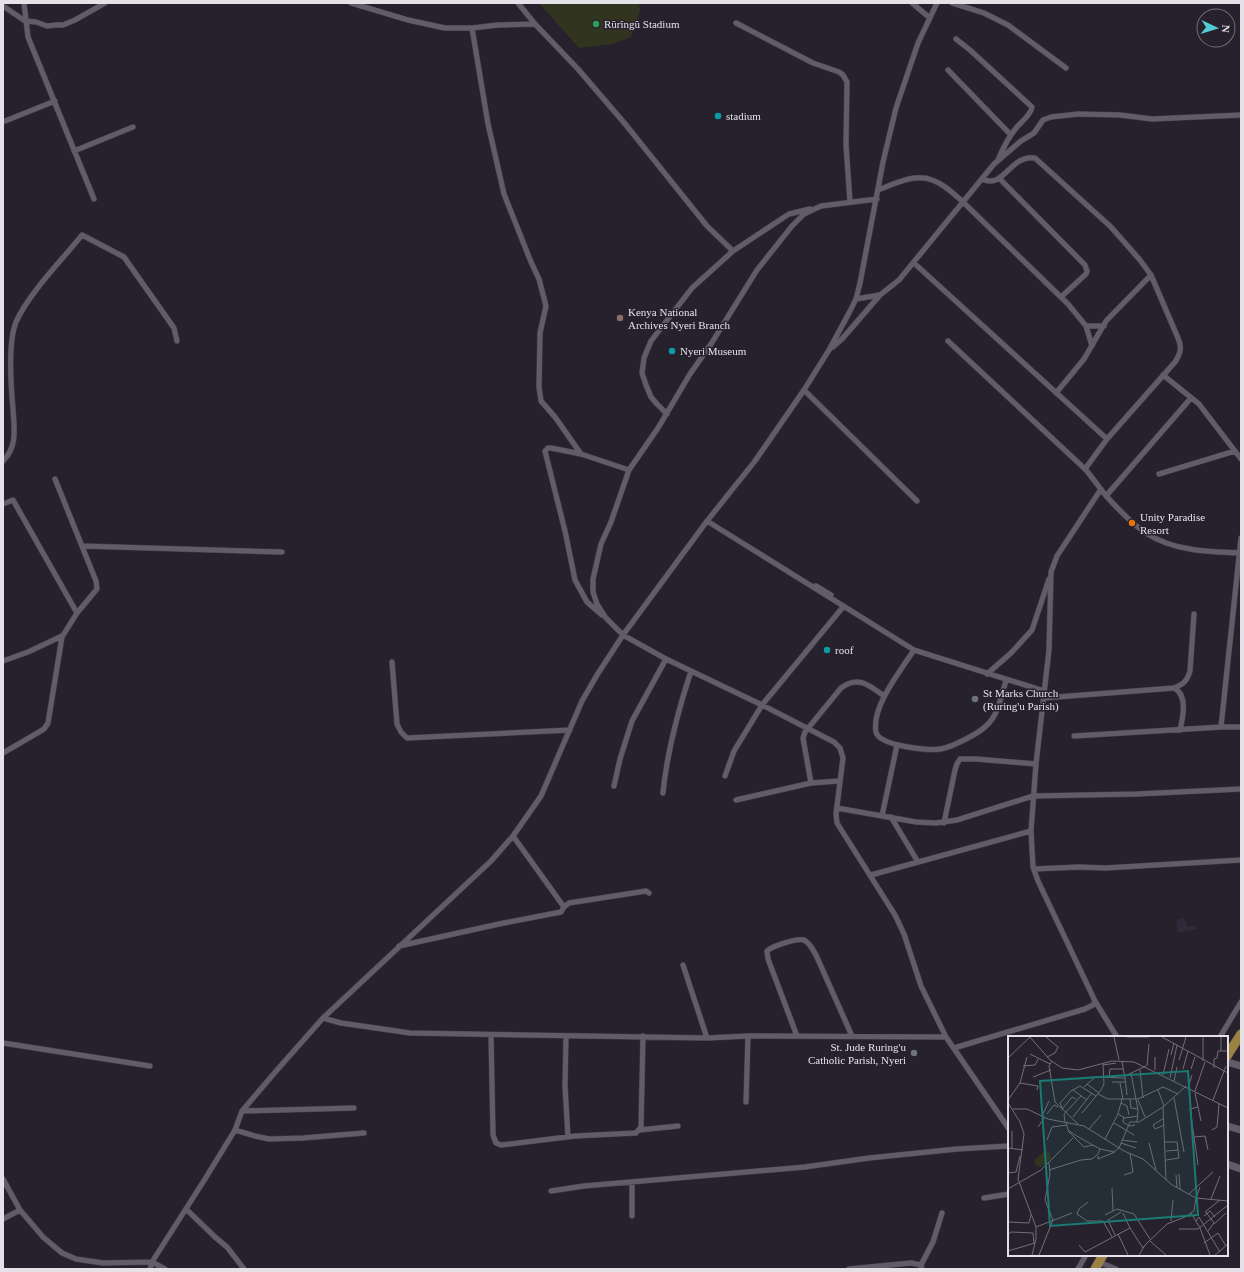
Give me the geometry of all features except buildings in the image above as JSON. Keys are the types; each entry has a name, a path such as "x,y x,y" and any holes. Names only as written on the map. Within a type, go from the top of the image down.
{"highway":[{"path":"1228,1054 1241,1034"}],"street":[{"path":"24,3 28,37 94,199"},
{"path":"3,6 26,21 36,22 47,26 63,25 105,3"},
{"path":"350,3 438,27 472,28 498,25 535,24"},
{"path":"518,3 626,125 707,226 733,251"},
{"path":"912,3 930,18"},
{"path":"150,1269 152,1262 234,1130 242,1111 323,1018 491,860 513,836 541,796 582,701 596,675 623,635 707,521 755,461 830,350 856,299 890,129 902,86 918,43 937,3"},
{"path":"952,3 984,13 1008,25 1066,68"},
{"path":"736,23 813,63 839,72 845,78 847,82 846,145 850,202"},
{"path":"472,28 488,124 504,194 531,262 539,278 546,306 540,333 538,387 542,401 581,454"},
{"path":"956,39 1032,107 1031,111 1006,140 998,161"},
{"path":"948,70 1011,135"},
{"path":"5,121 55,101"},
{"path":"830,350 842,339 880,295 900,280 998,161 1021,141 1034,133 1043,120 1051,117 1083,114 1120,115 1152,120 1241,115"},
{"path":"74,151 133,127"},
{"path":"982,179 987,182 991,182 999,178 1020,160 1028,157 1035,158 1111,226 1140,260 1151,275 1180,344 1181,348 1178,358 1107,438 1085,469"},
{"path":"878,190 909,179 926,178 932,179 940,184 963,202 1061,297 1086,326 1092,346"},
{"path":"999,178 1085,265 1087,271 1086,274 1061,297"},
{"path":"667,414 651,397 646,385 642,373 644,358 650,341 692,288 733,251 789,214 821,206 877,199"},
{"path":"606,618 597,604 593,592 593,579 601,544 611,522 629,470 667,414 690,374 711,344 757,270 792,226 804,214 821,206"},
{"path":"3,461 12,447 15,432 11,356 12,337 16,322 28,301 82,235 124,256 174,328 177,341"},
{"path":"914,263 1107,438"},
{"path":"1056,393 1084,359 1115,311 1151,275"},
{"path":"856,299 880,295"},
{"path":"1086,326 1104,326"},
{"path":"948,341 1085,469 1106,496 1127,518 1142,530 1162,542 1179,547 1240,553"},
{"path":"1163,375 1199,404 1241,459"},
{"path":"804,390 917,501"},
{"path":"1106,496 1191,398"},
{"path":"629,470 581,454 551,448 548,448 545,451 566,531 574,580 587,602 623,635 666,659 762,705 834,742 840,748 843,758 836,808 837,823 895,915 904,934 921,986 946,1036 1008,1128"},
{"path":"1159,474 1235,451"},
{"path":"3,753 44,729 48,723 62,636 77,613 96,592 98,587 55,479"},
{"path":"988,674 1011,653 1032,630 1057,556 1101,489"},
{"path":"3,504 13,500 77,613"},
{"path":"707,521 831,595"},
{"path":"707,521 914,650 1044,692"},
{"path":"1221,727 1238,590 1241,538"},
{"path":"82,546 282,552"},
{"path":"1052,570 1049,650 1033,796 1031,831 1034,869 1048,905 1095,1001 1116,1036"},
{"path":"725,776 734,750 762,705 843,607"},
{"path":"1044,698 1174,688 1185,682 1190,671 1194,614"},
{"path":"3,661 28,652 62,636"},
{"path":"914,650 884,696 879,709 876,732 878,737 882,740 897,745 941,749 949,747 977,733 986,726 995,715 1006,680"},
{"path":"614,786 620,759 632,721 666,659"},
{"path":"392,662 397,724 400,732 407,738 570,730"},
{"path":"663,793 671,741 690,671"},
{"path":"811,783 803,734 841,688 847,684 860,682 868,685 884,696"},
{"path":"1174,688 1181,693 1183,701 1180,730"},
{"path":"1074,736 1221,727 1241,729"},
{"path":"882,816 897,745"},
{"path":"944,822 955,770 960,759 1036,764"},
{"path":"736,800 811,783 839,781"},
{"path":"836,808 916,822 944,822 957,820 1033,796 1137,794 1241,789"},
{"path":"890,817 918,862"},
{"path":"870,875 1031,831"},
{"path":"513,836 564,907"},
{"path":"1034,869 1112,867 1241,860"},
{"path":"399,946 561,912 569,903 646,891 649,893"},
{"path":"797,1036 768,958 767,951 772,947 800,940 807,942 812,947 852,1036"},
{"path":"683,965 707,1038"},
{"path":"954,1048 1086,1009 1093,1005 1095,1001"},
{"path":"1221,1036 1241,1002"},
{"path":"323,1018 342,1023 410,1033 707,1038 748,1036 946,1036"},
{"path":"491,1035 493,1135 496,1143 503,1145 568,1137 632,1134 639,1130 678,1126"},
{"path":"566,1036 565,1086 568,1137"},
{"path":"639,1130 641,1126 643,1036"},
{"path":"746,1102 748,1036"},
{"path":"3,1043 150,1066"},
{"path":"1228,1062 1241,1066"},
{"path":"242,1111 354,1108"},
{"path":"1228,1126 1241,1130"},
{"path":"234,1130 269,1139 364,1133"},
{"path":"551,1191 584,1186 805,1167 950,1149 1008,1146"},
{"path":"1228,1164 1241,1169"},
{"path":"3,1179 20,1210 46,1241 62,1253 83,1261 103,1263 152,1262 165,1269"},
{"path":"632,1183 632,1216"},
{"path":"984,1198 1008,1194"},
{"path":"186,1209 227,1247 244,1269"},
{"path":"3,1219 20,1210"},
{"path":"849,1269 911,1263 921,1267 933,1242 942,1213"},
{"path":"1078,1269 1085,1256"},
{"path":"1099,1262 1116,1269"}],"shaded area":[{"path":"1184,918 1187,927 1196,925 1197,929 1178,933 1176,920"}],"green space":[{"name":"Rũrĩngũ Stadium","path":"539,3 639,3 640,11 631,37 612,44 579,48"}],"place":[{"name":"Rũrĩngũ Stadium","path":"596,24"},
{"name":"stadium","path":"718,116"},
{"name":"Kenya National Archives Nyeri Branch","path":"620,318"},
{"name":"Nyeri Museum","path":"672,351"},
{"name":"Unity Paradise Resort","path":"1132,523"},
{"name":"roof","path":"827,650"},
{"name":"St Marks Church (Ruring'u Parish)","path":"975,699"},
{"name":"St. Jude Ruring'u Catholic Parish, Nyeri","path":"914,1053"}]}
